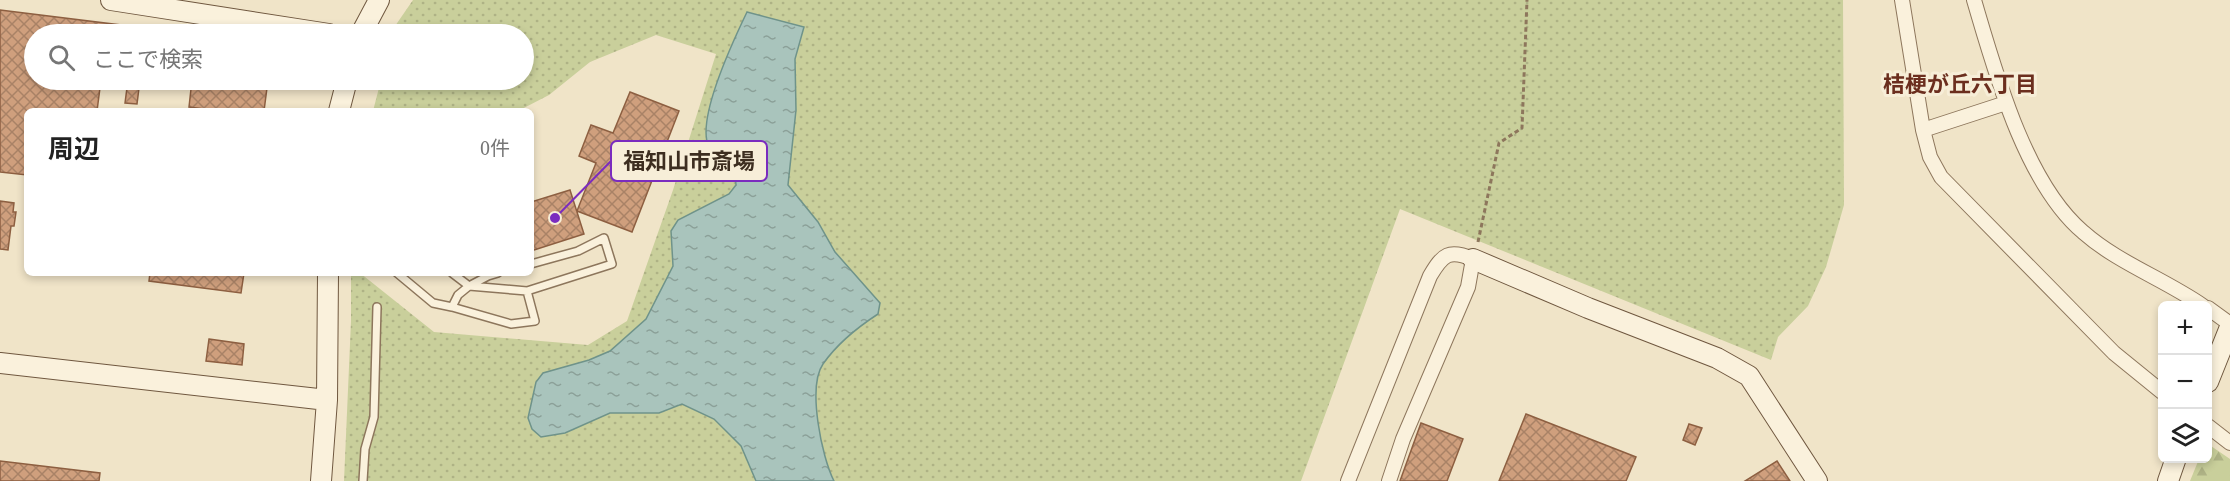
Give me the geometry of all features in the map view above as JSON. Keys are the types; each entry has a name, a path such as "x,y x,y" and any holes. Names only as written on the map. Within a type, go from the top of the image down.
{"street":[{"path":"111,0 265,24"},
{"path":"366,24 379,0"},
{"path":"1902,0 1923,130 1930,157 1941,177 2114,353 2158,388"},
{"path":"1974,0 2006,103 2037,173 2057,203 2082,232 2116,256 2194,301"},
{"path":"340,108 344,90"},
{"path":"1923,130 2006,103"},
{"path":"1347,481 1430,276 1441,259 1458,253 1588,308 1717,358 1749,376 1817,481"},
{"path":"1389,481 1403,439 1468,287 1473,259"},
{"path":"321,481 327,400 328,276"},
{"path":"2212,311 2230,325 2212,372"},
{"path":"0,363 327,400"},
{"path":"2212,429 2230,443"},
{"path":"2168,481 2175,463"}],"lane":[{"path":"456,276 469,286 527,291 612,264 604,238 578,251 534,263"},
{"path":"401,276 433,303 511,324 535,321 527,291"},
{"path":"452,308 458,295 488,276"},
{"path":"363,481 365,449 374,417 377,307"}],"path":[{"path":"1473,259 1481,233 1499,143 1522,128 1527,0"}],"green space":[{"path":"413,0 1843,0 1844,205 1826,267 1808,306 1778,337 1771,360 1400,209 1301,481 344,481 351,276 364,276 434,332 588,345 627,321 673,190 716,54 656,35 590,62 549,95 524,108 374,108 378,90 534,90 534,24 396,24"},
{"path":"2212,447 2230,459 2230,481 2190,481 2197,463 2212,463"}],"water":[{"path":"747,12 804,27 795,59 796,110 788,185 818,222 835,252 880,303 878,314 841,343 823,364 818,375 816,405 818,422 825,456 834,481 756,481 741,446 714,419 682,404 659,413 610,413 565,433 541,437 532,429 528,418 536,382 543,373 589,360 610,351 646,319 673,266 671,231 678,220 729,194 736,185 735,173 709,147 706,135 707,118 718,80"}],"building":[{"path":"0,10 113,24 24,24 24,90 100,90 97,108 24,108 24,175 0,172"},
{"path":"127,90 139,90 137,104 125,103"},
{"path":"191,90 267,90 264,108 189,107"},
{"path":"630,92 679,111 632,232 577,211 596,163 579,156 591,125 613,133"},
{"path":"570,190 584,234 534,250 534,201"},
{"path":"0,201 14,203 13,212 16,212 14,226 11,226 8,250 0,249"},
{"path":"150,276 244,276 241,293 149,281"},
{"path":"209,339 244,344 242,365 206,361"},
{"path":"1526,414 1636,457 1626,481 1499,481"},
{"path":"1421,423 1463,439 1447,481 1400,481"},
{"path":"1689,424 1702,428 1695,445 1683,440"},
{"path":"0,461 100,473 99,481 0,481"},
{"path":"1777,461 1790,481 1745,481"}],"place":[{"name":"福知山市斎場","path":"555,218"}],"district":[{"name":"桔梗が丘六丁目","path":"1960,84"}]}
